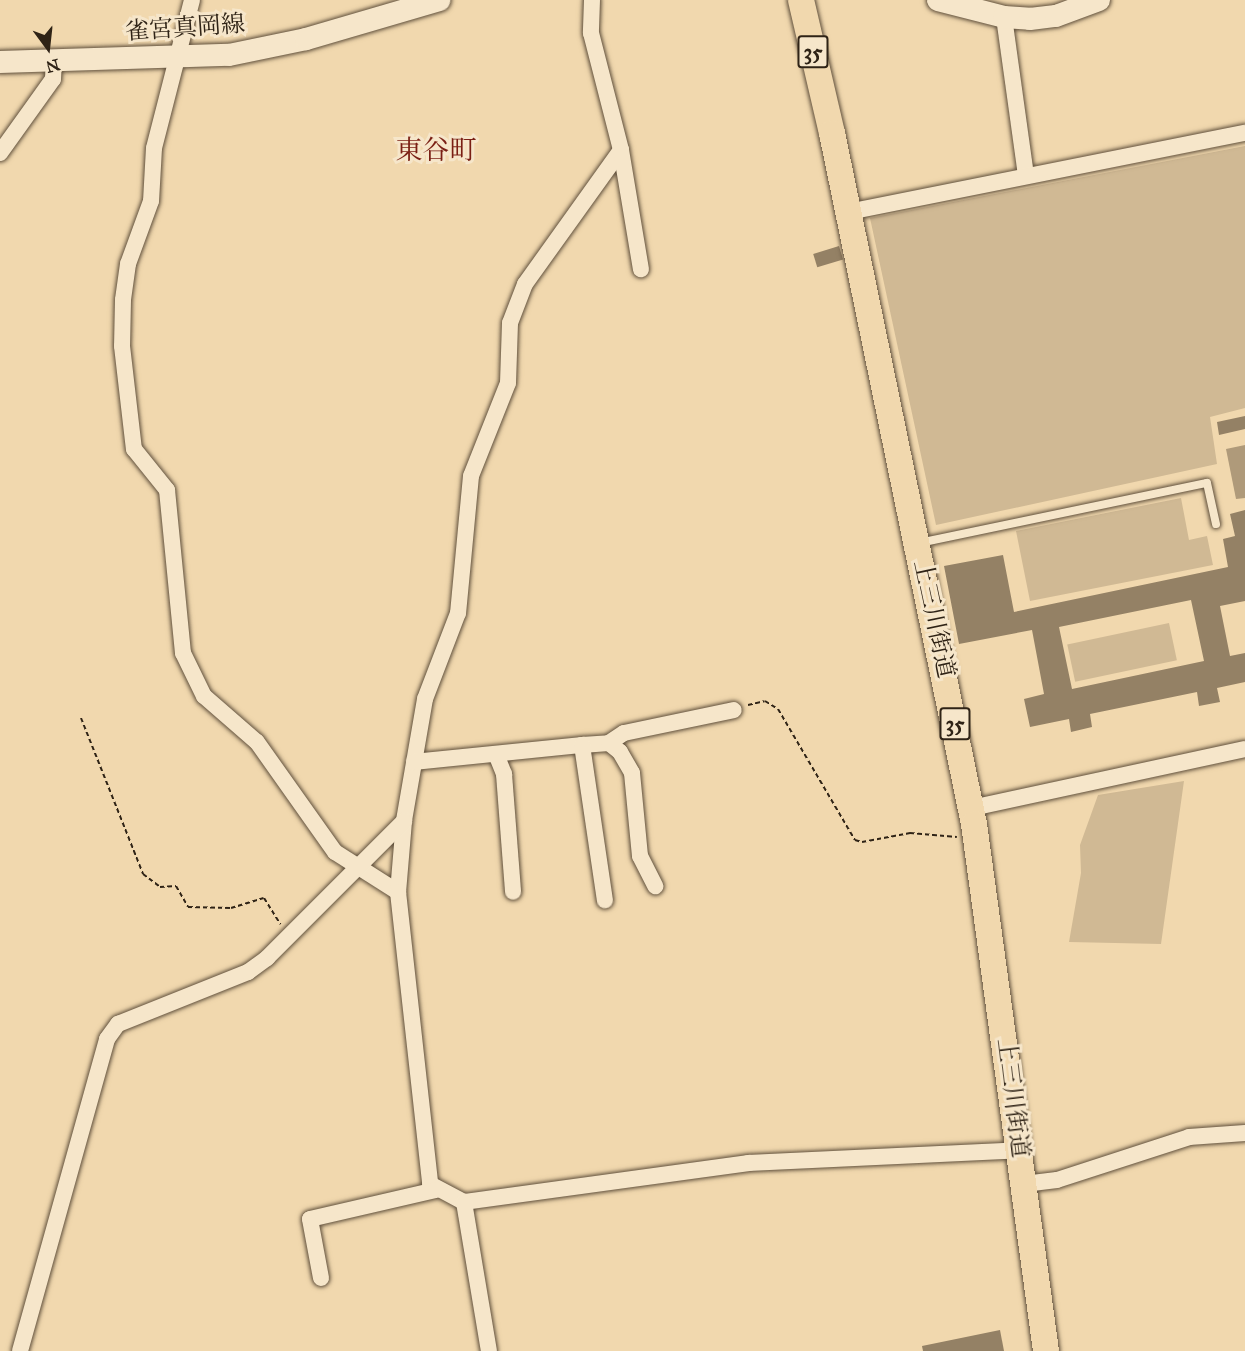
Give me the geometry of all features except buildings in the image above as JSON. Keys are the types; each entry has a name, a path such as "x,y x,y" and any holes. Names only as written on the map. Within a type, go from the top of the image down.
{"main road":[{"name":"雀宮真岡線","path":"0,62 177,58 263,49 439,0"},
{"name":"上三川街道","path":"801,0 848,212 972,808 1046,1351"},
{"path":"938,0 1004,17 1056,16 1099,0"}],"street":[{"path":"192,0 154,148 151,201 128,264 123,300 122,346 134,449 167,490 183,652 204,696 257,742 281,772 317,831 334,852 356,868 398,892"},
{"path":"592,0 591,33 621,150 641,269"},
{"path":"1004,17 1026,175"},
{"path":"0,153 53,79 54,61"},
{"path":"848,212 1245,133"},
{"path":"621,150 525,284 510,323 508,383 471,476 458,614 425,699 404,821 398,892 424,1146 430,1184 436,1190 464,1202 748,1162 1020,1150"},
{"path":"414,762 609,743 624,733 734,710"},
{"path":"609,743 620,752 632,773 640,856 656,886"},
{"path":"582,745 605,900"},
{"path":"972,808 1245,748"},
{"path":"496,754 504,774 513,892"},
{"path":"20,1351 108,1039 118,1024 248,972 288,937 404,821"},
{"path":"1024,1184 1057,1180 1189,1137 1245,1133"},
{"path":"321,1278 310,1219 436,1190"},
{"path":"464,1202 489,1351"}],"lane":[{"path":"918,543 1207,483 1216,524"}],"path":[{"path":"734,710 765,701 778,709 855,840 862,842 910,833 976,836"},
{"path":"81,718 143,874 160,887 176,885 188,907 231,908 264,898 288,937"}],"shaded area":[{"path":"1245,146 1245,408 1210,417 1217,464 936,525 870,218"},
{"path":"1245,445 1245,498 1236,499 1226,449"},
{"path":"1181,498 1189,540 1207,536 1213,565 1030,601 1016,531"},
{"path":"1169,623 1177,660 1075,682 1067,645"},
{"path":"1184,781 1161,944 1069,942 1081,873 1080,845 1098,795"}],"district":[{"name":"東谷町","path":"436,150"}]}
